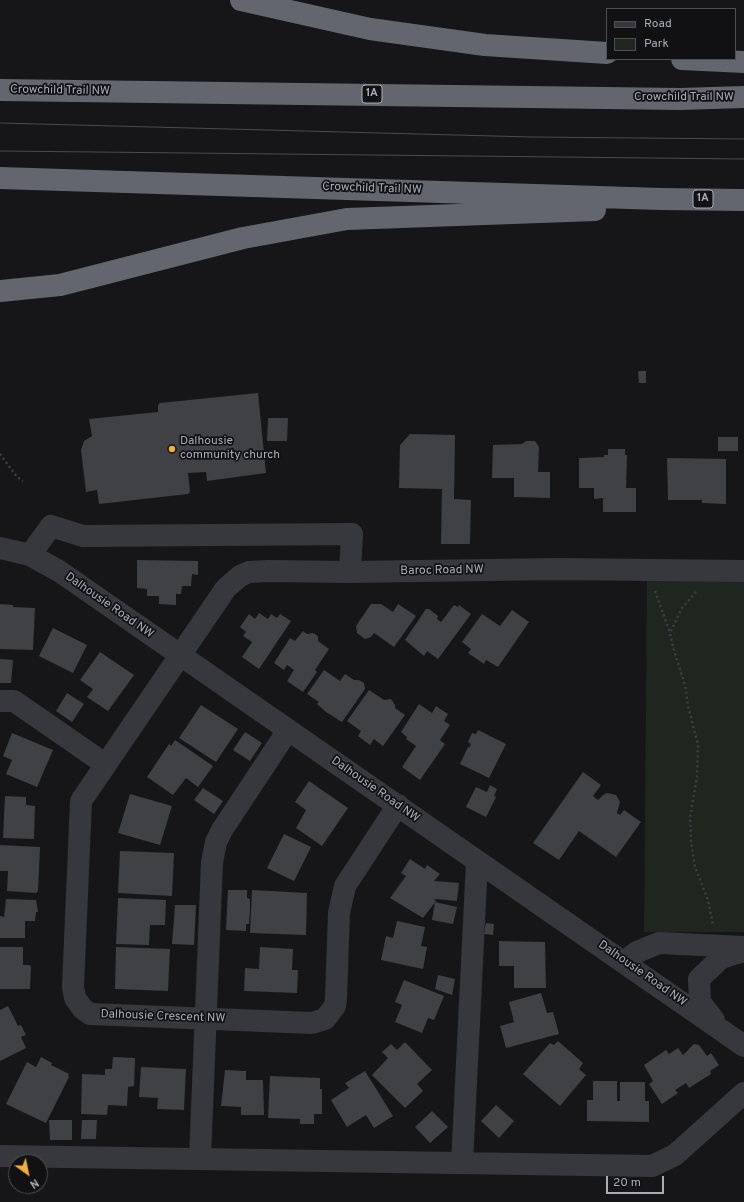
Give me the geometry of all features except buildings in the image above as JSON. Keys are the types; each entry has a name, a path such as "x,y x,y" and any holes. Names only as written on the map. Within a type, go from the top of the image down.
{"highway":[{"path":"241,0 370,28 485,45 606,54"},
{"path":"703,60 744,62"},
{"name":"Crowchild Trail NW","path":"0,90 680,99 744,97"},
{"name":"Crowchild Trail NW","path":"0,178 661,199 744,200"},
{"path":"0,291 60,284 243,238 347,219 611,209 661,199"}],"street":[{"path":"30,555 50,526 83,536 352,534 350,572"},
{"name":"Dalhousie Road NW","path":"0,548 30,555 59,571 744,1046"},
{"name":"Baroc Road NW","path":"180,655 226,588 240,576 248,572 559,569 744,572"},
{"name":"Dalhousie Crescent NW","path":"180,655 105,764 81,802 73,987 76,998 83,1009 90,1014 312,1023 325,1019 331,1013 336,998 339,913 345,886 398,805"},
{"path":"0,701 14,701 105,764"},
{"path":"200,1158 212,862 216,842 222,830 288,730"},
{"path":"462,1162 477,862"},
{"path":"624,962 637,952 659,943 744,947"},
{"path":"721,1030 700,1002 699,979 722,958 744,951"},
{"path":"0,1156 652,1166 675,1155 744,1093"}],"path":[{"path":"0,454 17,477 23,481"},
{"path":"653,587 670,633 685,685 688,706 698,745 696,777 690,818 691,841 695,867 708,900 713,928"},
{"path":"670,633 682,608 701,587"}],"green space":[{"path":"647,580 744,581 744,932 644,932"}],"tram line":[{"path":"0,123 532,137 744,139"},
{"path":"0,151 744,159"}],"place":[{"name":"Dalhousie community church","path":"172,449"}]}
